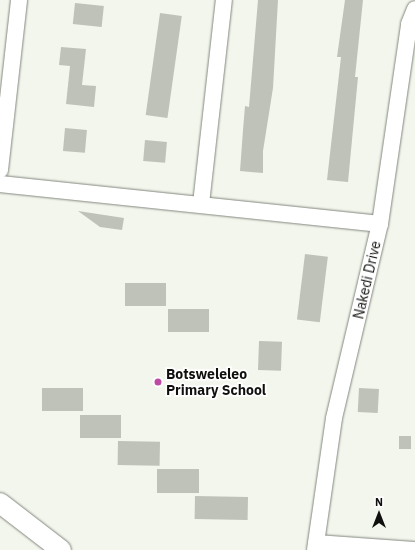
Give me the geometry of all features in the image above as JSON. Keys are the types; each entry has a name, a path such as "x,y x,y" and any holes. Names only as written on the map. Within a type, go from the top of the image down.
{"street":[{"path":"0,170 19,0"},
{"path":"201,204 224,0"},
{"name":"Nakedi Drive","path":"316,547 334,418 380,224 409,24 415,9"},
{"path":"0,184 380,224"},
{"path":"0,503 61,550"},
{"path":"316,547 414,550"}],"building":[{"path":"258,0 278,0 273,88 263,151 263,173 240,171 245,106 249,107"},
{"path":"345,0 363,0 355,77 358,77 348,182 327,180 341,57 337,57"},
{"path":"75,3 104,6 102,27 73,24"},
{"path":"160,13 182,16 167,118 146,115"},
{"path":"61,47 86,49 82,85 96,86 94,107 66,104 70,66 59,65"},
{"path":"65,128 87,130 85,153 63,151"},
{"path":"145,140 167,142 165,163 143,161"},
{"path":"78,211 124,218 122,230 100,227"},
{"path":"305,254 328,257 320,322 297,320"},
{"path":"125,283 166,283 166,306 125,306"},
{"path":"168,309 209,309 209,332 168,332"},
{"path":"259,341 282,342 281,371 258,370"},
{"path":"42,388 83,388 83,411 42,411"},
{"path":"359,388 379,389 378,413 358,412"},
{"path":"80,415 121,415 121,438 80,438"},
{"path":"399,436 411,436 411,449 399,449"},
{"path":"118,441 160,442 160,466 118,465"},
{"path":"157,469 199,469 199,493 157,493"},
{"path":"195,496 248,497 248,520 195,519"}],"place":[{"name":"Botsweleleo Primary School","path":"158,382"}]}
